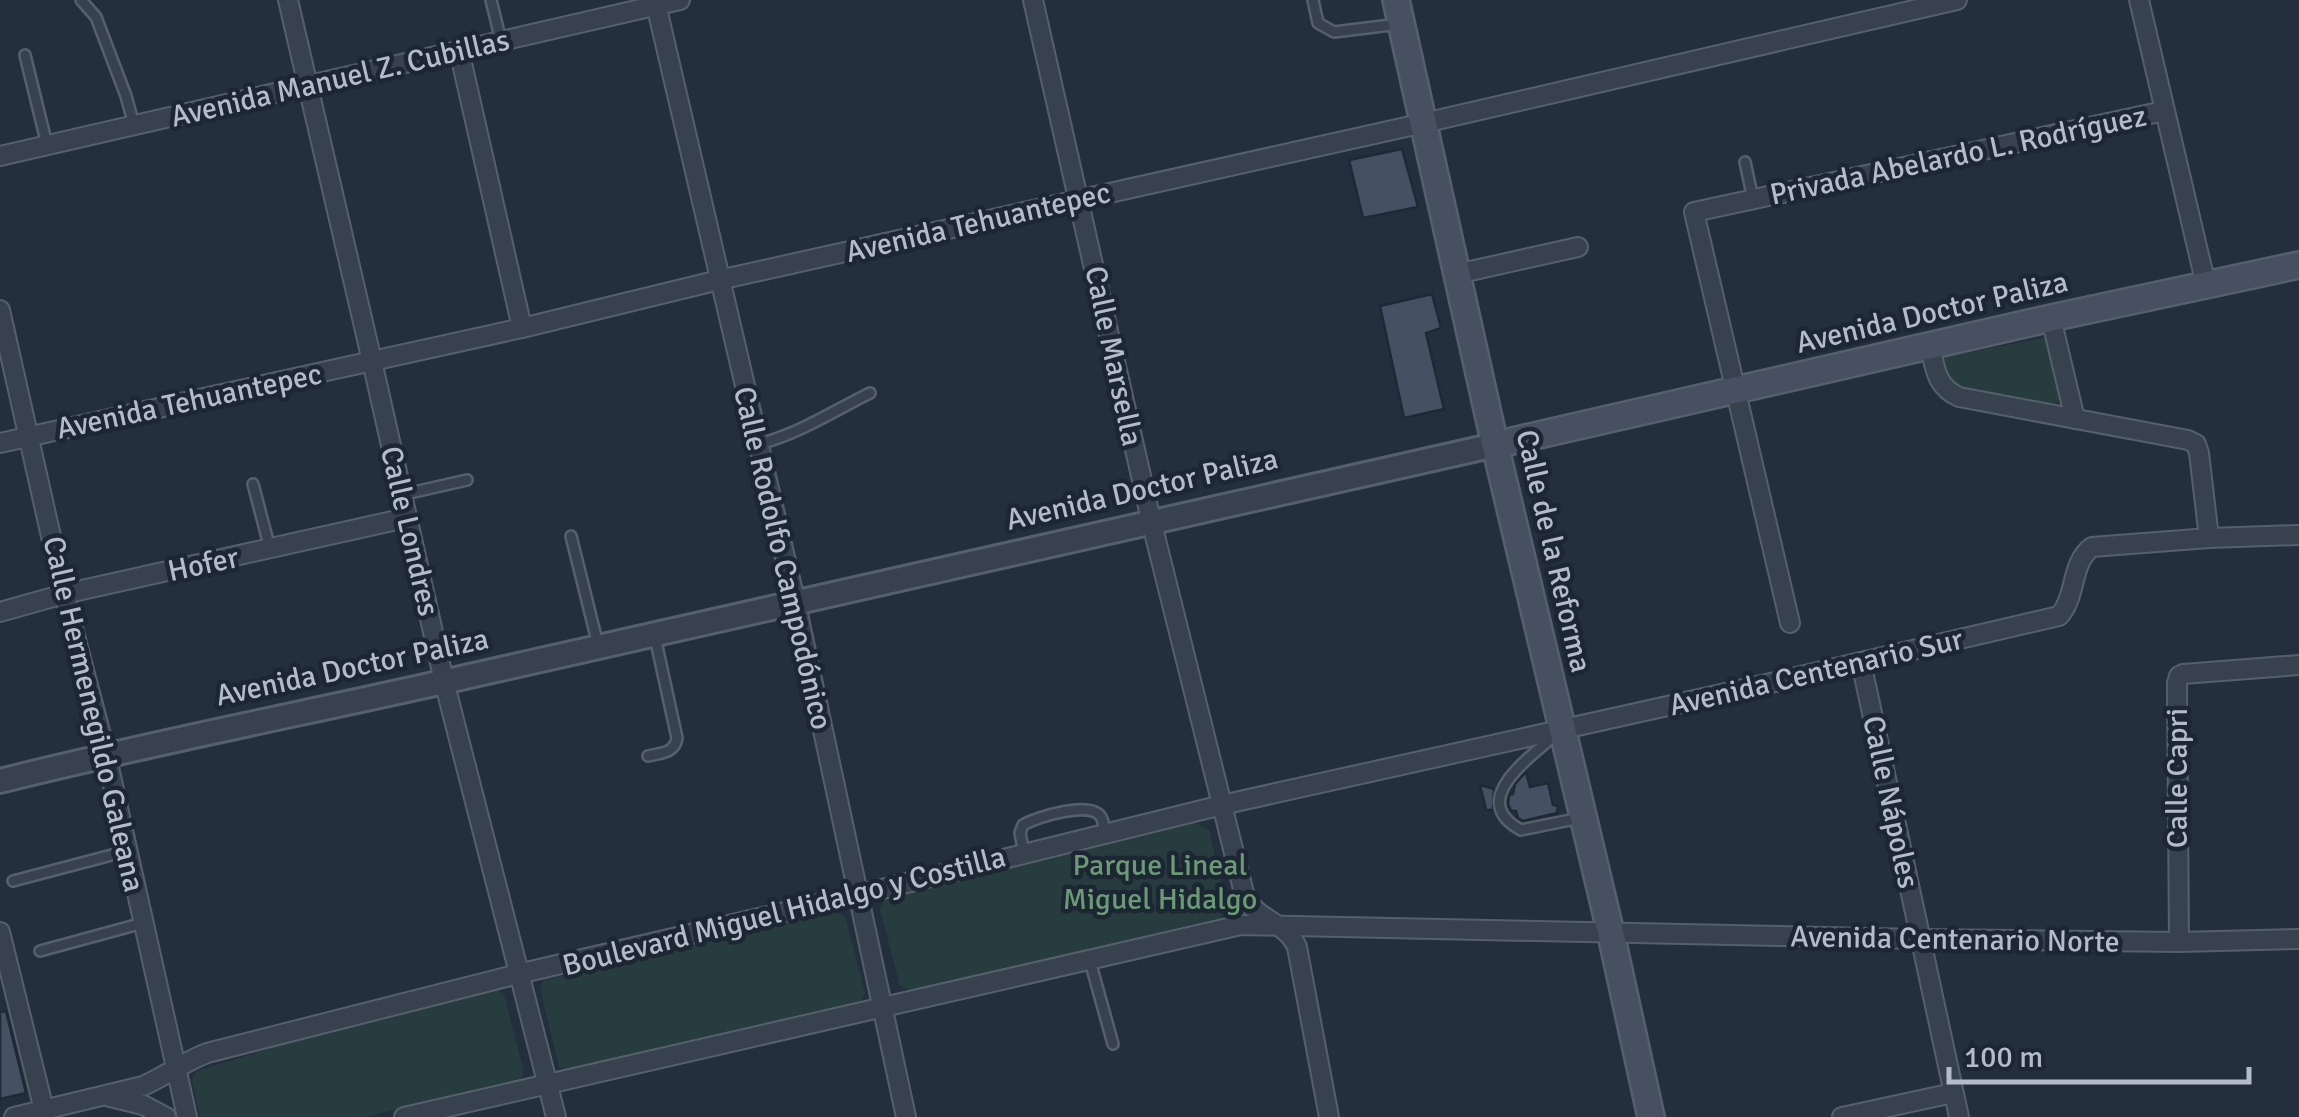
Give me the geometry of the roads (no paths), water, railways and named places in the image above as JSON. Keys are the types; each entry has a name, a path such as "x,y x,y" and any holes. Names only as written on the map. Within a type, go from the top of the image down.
{"main road":[{"name":"Calle de la Reforma","path":"1398,12 1651,1117"},
{"name":"Avenida Doctor Paliza","path":"1495,445 2299,265"}],"street":[{"name":"Calle Londres","path":"288,0 444,682 556,1117"},
{"name":"Avenida Manuel Z. Cubillas","path":"0,156 680,0"},
{"name":"Calle Marsella","path":"1034,0 1151,520 1244,897 1251,909 1281,928"},
{"name":"Avenida Tehuantepec","path":"0,442 522,328 1956,0"},
{"path":"2139,0 2206,285"},
{"name":"Calle Rodolfo Campodónico","path":"656,3 795,600 906,1117"},
{"path":"459,50 522,328"},
{"name":"Privada Abelardo L. Rodríguez","path":"1737,390 1694,212 2164,111"},
{"path":"1458,274 1578,247"},
{"name":"Calle Hermenegildo Galeana","path":"0,310 188,1117"},
{"path":"2052,318 2075,420"},
{"path":"1930,346 1937,378 1948,392 2196,444 2209,538 2299,535"},
{"path":"1737,390 1790,623"},
{"name":"Avenida Doctor Paliza","path":"0,781 106,754 444,682 1495,445"},
{"name":"Hofer","path":"0,612 64,594 406,518"},
{"name":"Avenida Centenario Sur","path":"1562,728 2059,616 2066,608 2081,558 2092,547 2209,538"},
{"name":"Calle Nápoles","path":"1862,662 1959,1117"},
{"name":"Calle Capri","path":"2179,942 2179,676 2299,664"},
{"name":"Boulevard Miguel Hidalgo y Costilla","path":"14,1117 143,1086 207,1053 518,974 1222,805 1562,728"},
{"path":"404,1117 1241,925 1611,934"},
{"path":"1281,928 1297,947 1329,1117"},
{"path":"0,932 44,1110"},
{"name":"Avenida Centenario Norte","path":"1611,934 2179,942 2299,940"},
{"path":"1842,1117 1953,1092"},
{"path":"105,1096 142,1104 166,1117"}],"lane":[{"path":"81,0 96,17 134,125"},
{"path":"492,0 501,41"},
{"path":"1313,0 1318,23 1334,32 1398,12"},
{"path":"24,55 47,145"},
{"name":"Privada Abelardo L. Rodríguez","path":"1745,162 1752,199"},
{"path":"758,444 812,426 870,393"},
{"path":"401,495 467,480"},
{"path":"253,484 270,549"},
{"path":"571,536 598,645"},
{"path":"648,756 670,751 677,738 654,634"},
{"path":"1562,728 1506,779 1500,792 1502,808 1509,824 1521,830 1584,818"},
{"path":"1024,853 1020,833 1023,825 1081,808 1093,810 1101,818 1105,834"},
{"path":"13,880 127,851"},
{"path":"40,950 143,923"},
{"path":"1090,961 1113,1044"}],"park label":[{"name":"Parque Lineal Miguel Hidalgo","path":"1160,882"}]}
